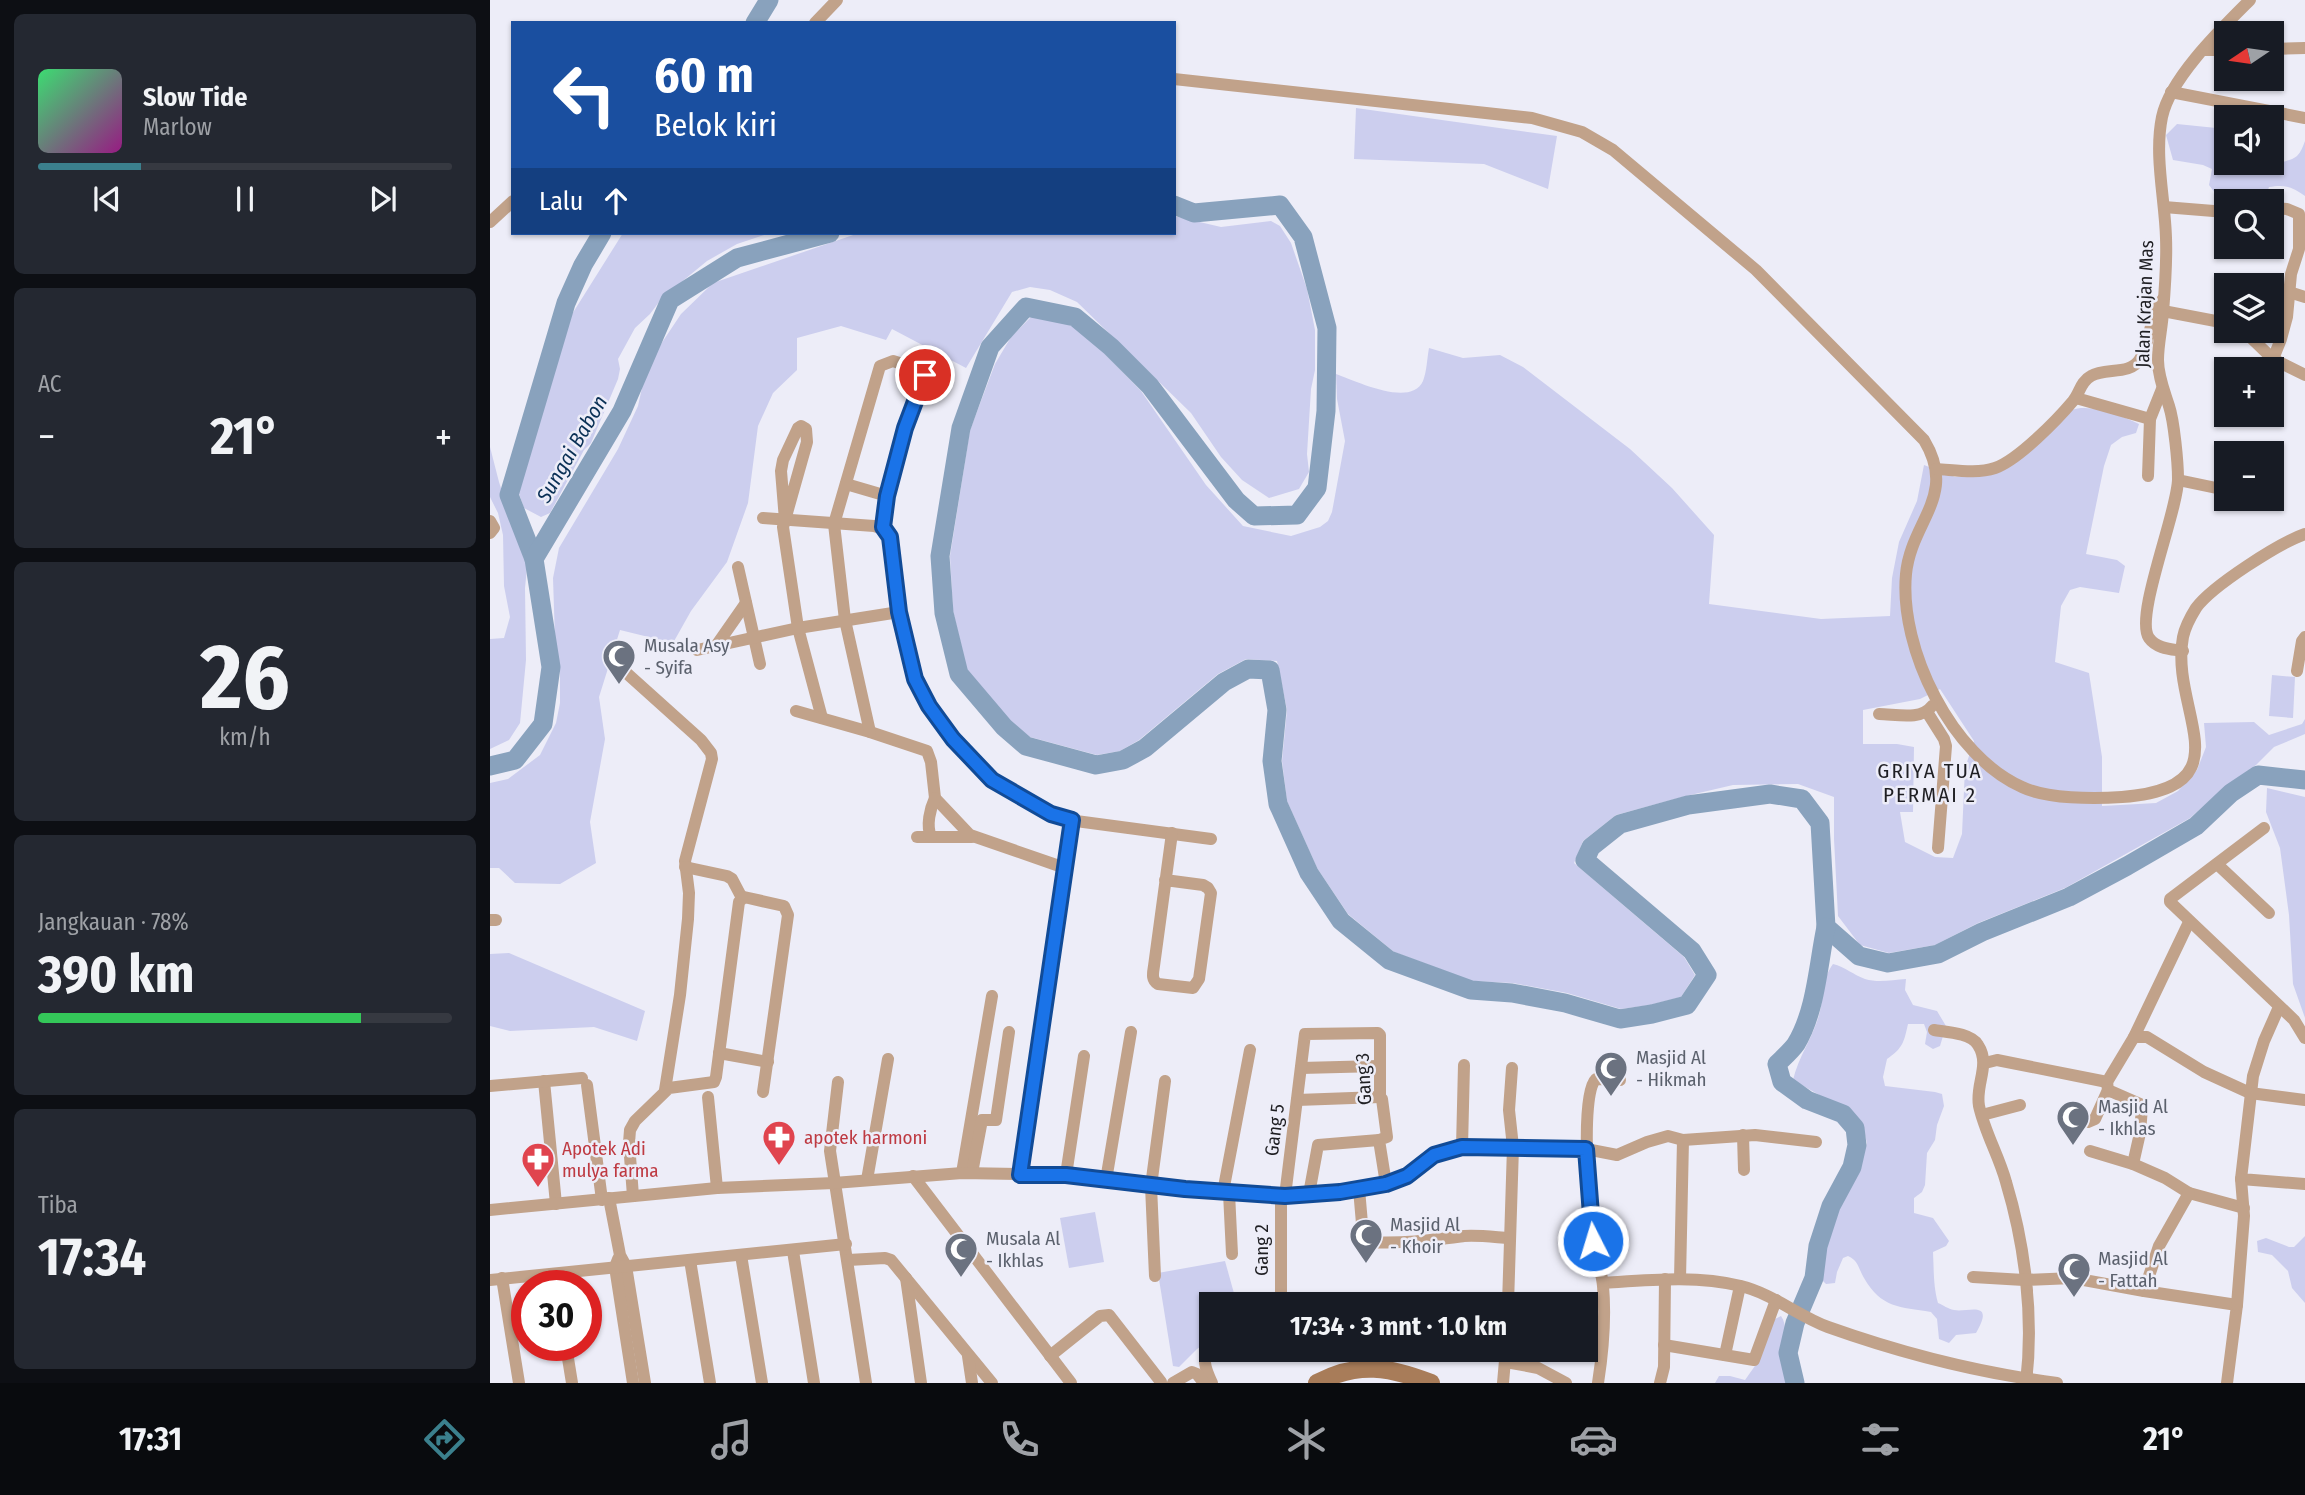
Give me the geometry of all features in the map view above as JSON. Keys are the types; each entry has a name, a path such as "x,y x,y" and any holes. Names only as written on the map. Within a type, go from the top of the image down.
{"main road":[{"path":"1317,1383 1366,1367 1396,1371 1431,1383"}],"street":[{"path":"817,21 837,0"},
{"name":"Jalan Krajan Mas","path":"2183,651 2159,647 2148,637 2146,625 2178,480 2170,407 2162,389 2158,360 2164,305 2166,239 2160,154 2162,117 2171,92 2203,50 2250,0"},
{"path":"2284,49 2305,48"},
{"path":"2203,50 2214,50"},
{"path":"1176,79 1532,118 1582,132 1602,142 1775,289 1907,421 1932,453 1938,482 1935,497 1908,558 1906,578 1906,599 1914,639 1935,699 1951,726 1968,746 1992,767 2022,787 2048,793 2099,798 2160,792 2183,779 2192,766 2197,750 2183,679 2183,638 2187,625 2197,607 2210,594 2278,545 2305,534"},
{"path":"2171,92 2305,118"},
{"path":"490,222 511,203"},
{"path":"2164,207 2214,211"},
{"path":"2274,357 2281,339 2291,274 2299,249 2302,215 2284,209"},
{"path":"2289,292 2305,297"},
{"path":"1936,469 1983,471 1998,467 2049,427 2076,398 2082,383 2093,374 2127,369 2139,361 2155,312 2164,305 2214,320"},
{"path":"2257,343 2271,357"},
{"path":"870,732 845,620 834,524 880,366 893,361 924,371 925,375 909,412 887,496 883,527 890,537 899,612 915,679 929,706 953,739 992,780 1051,814 1072,820 1211,839"},
{"path":"2284,364 2305,375"},
{"path":"2148,476 2150,419 2162,389"},
{"path":"2076,398 2150,419"},
{"path":"785,520 781,471 783,460 801,426 806,429 807,442 785,520 783,527 798,628 822,718"},
{"path":"2178,480 2214,488"},
{"path":"846,484 887,496"},
{"path":"763,518 883,527"},
{"path":"490,521 494,528 490,533"},
{"path":"738,567 760,664"},
{"path":"716,646 746,603"},
{"path":"697,650 798,628 899,612"},
{"path":"2297,671 2305,637"},
{"path":"622,669 701,740 711,753 712,759 687,848 685,867 689,893 688,919 680,995 665,1090"},
{"path":"1879,714 1919,715 1927,712 1935,699"},
{"path":"796,711 927,751 932,762 935,798 931,807 931,837"},
{"path":"1927,712 1946,746 1938,848"},
{"path":"935,798 972,837"},
{"path":"1020,1175 1072,820"},
{"path":"2264,828 2170,899 2171,905 2294,1020 2305,1038"},
{"path":"1165,880 1203,885 1211,893 1199,979 1194,988 1158,984 1153,978 1165,880 1172,833"},
{"path":"917,837 972,837 1065,868"},
{"path":"2217,864 2269,913"},
{"path":"685,867 727,876 732,879 743,898"},
{"path":"633,1196 629,1143 630,1130 635,1121 665,1090 676,1086 707,1085 714,1082 739,902 750,897 784,906 788,915 763,1092"},
{"path":"2088,1122 2095,1118 2107,1086 2134,1037 2189,922"},
{"path":"967,1173 992,996"},
{"path":"2227,1383 2237,1305 2244,1208 2241,1179 2250,1093 2264,1041 2279,1007"},
{"path":"1934,1030 1970,1037 1976,1041 1985,1063 1978,1089 1982,1115 2007,1183 2018,1226 2028,1328 2026,1381"},
{"path":"967,1173 982,1120 996,1120 1009,1032"},
{"path":"1106,1180 1131,1032"},
{"name":"Gang 3","path":"1301,1068 1304,1034 1380,1035 1380,1097 1387,1138 1379,1140 1386,1184"},
{"path":"2134,1037 2147,1037 2204,1072 2250,1093 2305,1100"},
{"path":"1232,1254 1226,1192 1250,1051"},
{"path":"719,1053 768,1062"},
{"path":"1066,1175 1084,1056"},
{"path":"867,1180 888,1059"},
{"path":"1985,1063 1997,1060 2107,1086 2140,1103 2140,1133 2133,1164"},
{"path":"1462,1147 1464,1065"},
{"path":"1301,1068 1379,1066"},
{"name":"Gang 5","path":"1283,1196 1301,1068"},
{"path":"1508,1292 1513,1147 1509,1110 1512,1068"},
{"path":"1598,1383 1605,1329 1603,1283 1593,1241 1586,1149 1592,1084 1598,1079 1620,1080"},
{"path":"544,1081 556,1205"},
{"path":"490,1086 544,1081 584,1082 605,1199 645,1383"},
{"path":"1155,1276 1151,1186 1165,1081"},
{"path":"838,1082 830,1151 866,1383"},
{"path":"708,1097 717,1188"},
{"path":"1297,1100 1380,1097"},
{"path":"1982,1115 2020,1105"},
{"path":"1743,1135 1744,1170"},
{"path":"490,1210 717,1188 967,1173 1066,1175 1151,1186 1283,1196 1386,1184 1407,1176 1434,1155 1462,1147 1586,1149 1618,1155 1662,1137 1683,1140 1755,1135 1816,1142"},
{"path":"1309,1194 1318,1145 1379,1140"},
{"path":"1680,1279 1683,1140"},
{"path":"2090,1152 2133,1164 2165,1178 2189,1193 2244,1208"},
{"path":"914,1176 1071,1383"},
{"path":"2241,1179 2305,1184"},
{"path":"1359,1189 1363,1235 1369,1242 1396,1244 1464,1236 1509,1238"},
{"path":"2144,1291 2159,1246 2189,1193"},
{"name":"Gang 2","path":"1281,1292 1283,1196"},
{"path":"594,1270 620,1263 690,1260 846,1244"},
{"path":"793,1251 814,1383"},
{"path":"741,1255 762,1383"},
{"path":"848,1260 887,1258 992,1383"},
{"path":"690,1260 710,1383"},
{"path":"620,1263 633,1383"},
{"path":"1973,1277 2024,1280 2073,1278 2237,1305"},
{"path":"906,1278 921,1383"},
{"path":"496,1279 519,1383"},
{"path":"1660,1383 1664,1367 1665,1279"},
{"path":"1603,1283 1680,1279 1740,1286 1764,1293 1810,1319 1889,1347 2026,1381 2057,1383"},
{"path":"1725,1355 1740,1286"},
{"path":"1664,1345 1756,1359 1776,1300"},
{"path":"1050,1356 1100,1316 1109,1315 1161,1382"},
{"path":"968,1356 972,1383"},
{"path":"568,1361 572,1383"},
{"path":"1204,1362 1212,1383"},
{"path":"1503,1383 1505,1362"},
{"path":"1523,1362 1566,1383"},
{"path":"1173,1383 1192,1372 1204,1383"}],"shaded area":[{"path":"1356,108 1557,136 1548,189 1484,164 1354,159"},
{"path":"2177,124 2214,128 2214,175 2284,175 2284,162 2297,156 2305,141 2305,196 2284,186 2268,189 2214,189 2214,192 2209,185 2212,169 2173,160 2166,135"},
{"path":"1176,216 1221,227 1271,221 1280,226 1291,243 1307,289 1315,330 1315,370 1311,389 1307,454 1309,472 1299,489 1269,498 1242,480 1221,457 1191,413 1077,302 1050,290 1030,287 1012,292 966,368 892,329 886,340 841,326 797,338 797,370 773,393 758,426 748,503 727,562 691,611 673,643 620,630 599,697 605,739 590,822 596,863 560,884 515,883 499,868 490,868 490,783 508,779 540,755 556,723 560,703 560,671 555,639 553,578 559,548 618,449 638,406 647,365 681,314 713,283 853,235 1176,235"},
{"path":"622,235 764,235 737,244 707,261 662,298 635,328 618,359 618,379 591,443 584,450 550,513 541,517 524,508 518,491 521,466 539,423 569,319"},
{"path":"1037,311 1083,331 1141,391 1206,485 1243,526 1291,536 1320,527 1328,521 1332,512 1345,441 1337,399 1336,374 1382,390 1407,392 1417,389 1423,381 1429,348 1463,358 1500,355 1523,367 1630,449 1672,488 1714,535 1709,604 1821,619 1890,616 1892,578 1899,542 1917,501 1924,465 1955,477 2002,470 2071,410 2087,408 2114,414 2139,424 2136,433 2122,437 2111,445 2104,466 2086,554 2117,560 2125,566 2119,593 2080,587 2070,590 2061,606 2055,662 2089,673 2102,757 2102,806 2156,803 2178,791 2197,770 2206,747 2204,723 2254,722 2269,735 2302,724 2305,719 2305,734 2274,747 2256,765 2226,786 2190,818 2065,888 1978,923 1935,945 1889,953 1860,945 1838,916 1834,797 1798,784 1733,785 1616,815 1583,841 1574,863 1684,957 1695,975 1681,997 1621,1009 1567,993 1513,983 1472,981 1394,952 1348,914 1317,868 1287,801 1282,761 1287,710 1277,661 1246,659 1218,674 1139,740 1120,751 1097,755 1030,737 1010,721 967,670 953,611 950,556 970,430 995,364 1011,337","holes":["1940,689 1974,741 1965,768 1962,834 1953,858 1935,857 1905,842 1900,812 1913,812 1914,747 1863,744 1863,710 1920,699"]},
{"path":"490,447 527,568 526,660 520,723 509,740 490,749 490,639 504,638 510,617 504,586 503,535 498,513 490,497"},
{"path":"2272,675 2295,677 2293,718 2269,716"},
{"path":"2267,788 2305,797 2305,1018 2293,984 2289,915 2280,848 2266,812"},
{"path":"509,953 645,1011 637,1041 594,1027 510,1031 490,1026 490,954"},
{"path":"1833,964 1870,980 1906,979 1905,990 1913,1005 1937,1011 1946,1026 1940,1046 1933,1049 1925,1044 1927,1032 1924,1024 1908,1024 1902,1044 1887,1059 1883,1077 1885,1086 1942,1094 1944,1106 1935,1140 1927,1153 1925,1185 1922,1192 1914,1198 1914,1213 1933,1218 1949,1241 1946,1246 1933,1252 1934,1284 1938,1303 1954,1310 1977,1310 1983,1315 1976,1333 1956,1335 1949,1343 1939,1339 1937,1319 1931,1312 1884,1301 1870,1288 1852,1258 1843,1258 1835,1283 1826,1284 1819,1277 1835,1217 1850,1180 1857,1173 1867,1143 1863,1128 1849,1112 1793,1080 1816,1025 1826,979"},
{"path":"1095,1212 1104,1262 1069,1268 1060,1218"},
{"path":"2305,1236 2305,1303 2292,1288 2288,1271 2272,1255 2258,1252 2257,1241 2266,1238 2294,1247"},
{"path":"1225,1261 1234,1292 1199,1292 1199,1348 1179,1367 1173,1366 1158,1273"},
{"path":"1781,1316 1785,1328 1784,1362 1790,1383 1715,1383 1719,1376 1745,1380 1757,1363 1773,1320"}],"waterway":[{"path":"756,21 769,0"},
{"path":"1176,206 1194,213 1280,205 1303,237 1327,328 1326,411 1317,488 1297,515 1254,516 1236,500 1150,386 1111,347 1075,317 1026,307 990,347 961,428 940,556 944,613 959,674 1004,727 1026,746 1096,765 1123,760 1145,748 1224,682 1248,669 1270,670 1277,710 1272,761 1278,804 1309,873 1341,921 1389,960 1471,990 1512,993 1565,1003 1620,1019 1652,1014 1687,1005 1707,975 1692,951 1585,860 1591,847 1620,824 1688,805 1770,794 1802,799 1820,823 1826,927 1859,956 1888,963 1938,954 1982,932 2069,897 2196,826 2231,793 2258,775 2305,780"},
{"path":"534,559 509,495 566,303 583,265 601,235"},
{"name":"Sungai Babon","path":"490,766 515,760 543,724 551,667 534,559 622,411 670,300 737,258 823,235"},
{"path":"1795,1383 1788,1353 1795,1323 1814,1278 1818,1246 1831,1206 1852,1167 1857,1145 1855,1128 1843,1114 1807,1100 1782,1082 1777,1064 1796,1044 1803,1031 1816,987 1826,927"}],"place":[{"name":"Musala Asy - Syifa","path":"619,686"},
{"name":"Masjid Al - Hikmah","path":"1611,1098"},
{"name":"Masjid Al - Ikhlas","path":"2073,1147"},
{"name":"apotek harmoni","path":"779,1167"},
{"name":"Apotek Adi mulya farma","path":"538,1189"},
{"name":"Masjid Al - Khoir","path":"1366,1265"},
{"name":"Musala Al - Ikhlas","path":"961,1279"},
{"name":"Masjid Al - Fattah","path":"2074,1299"}],"district":[{"name":"GRIYA TUA PERMAI 2","path":"1930,783"}],"route":[{"path":"925,375 909,412 887,496 883,527 890,537 899,612 915,679 929,706 953,739 992,780 1061,819 1072,820 1020,1175 1066,1175 1185,1189 1285,1196 1340,1192 1386,1184 1417,1170 1424,1161 1434,1155 1462,1147 1586,1149 1593,1241"}]}
